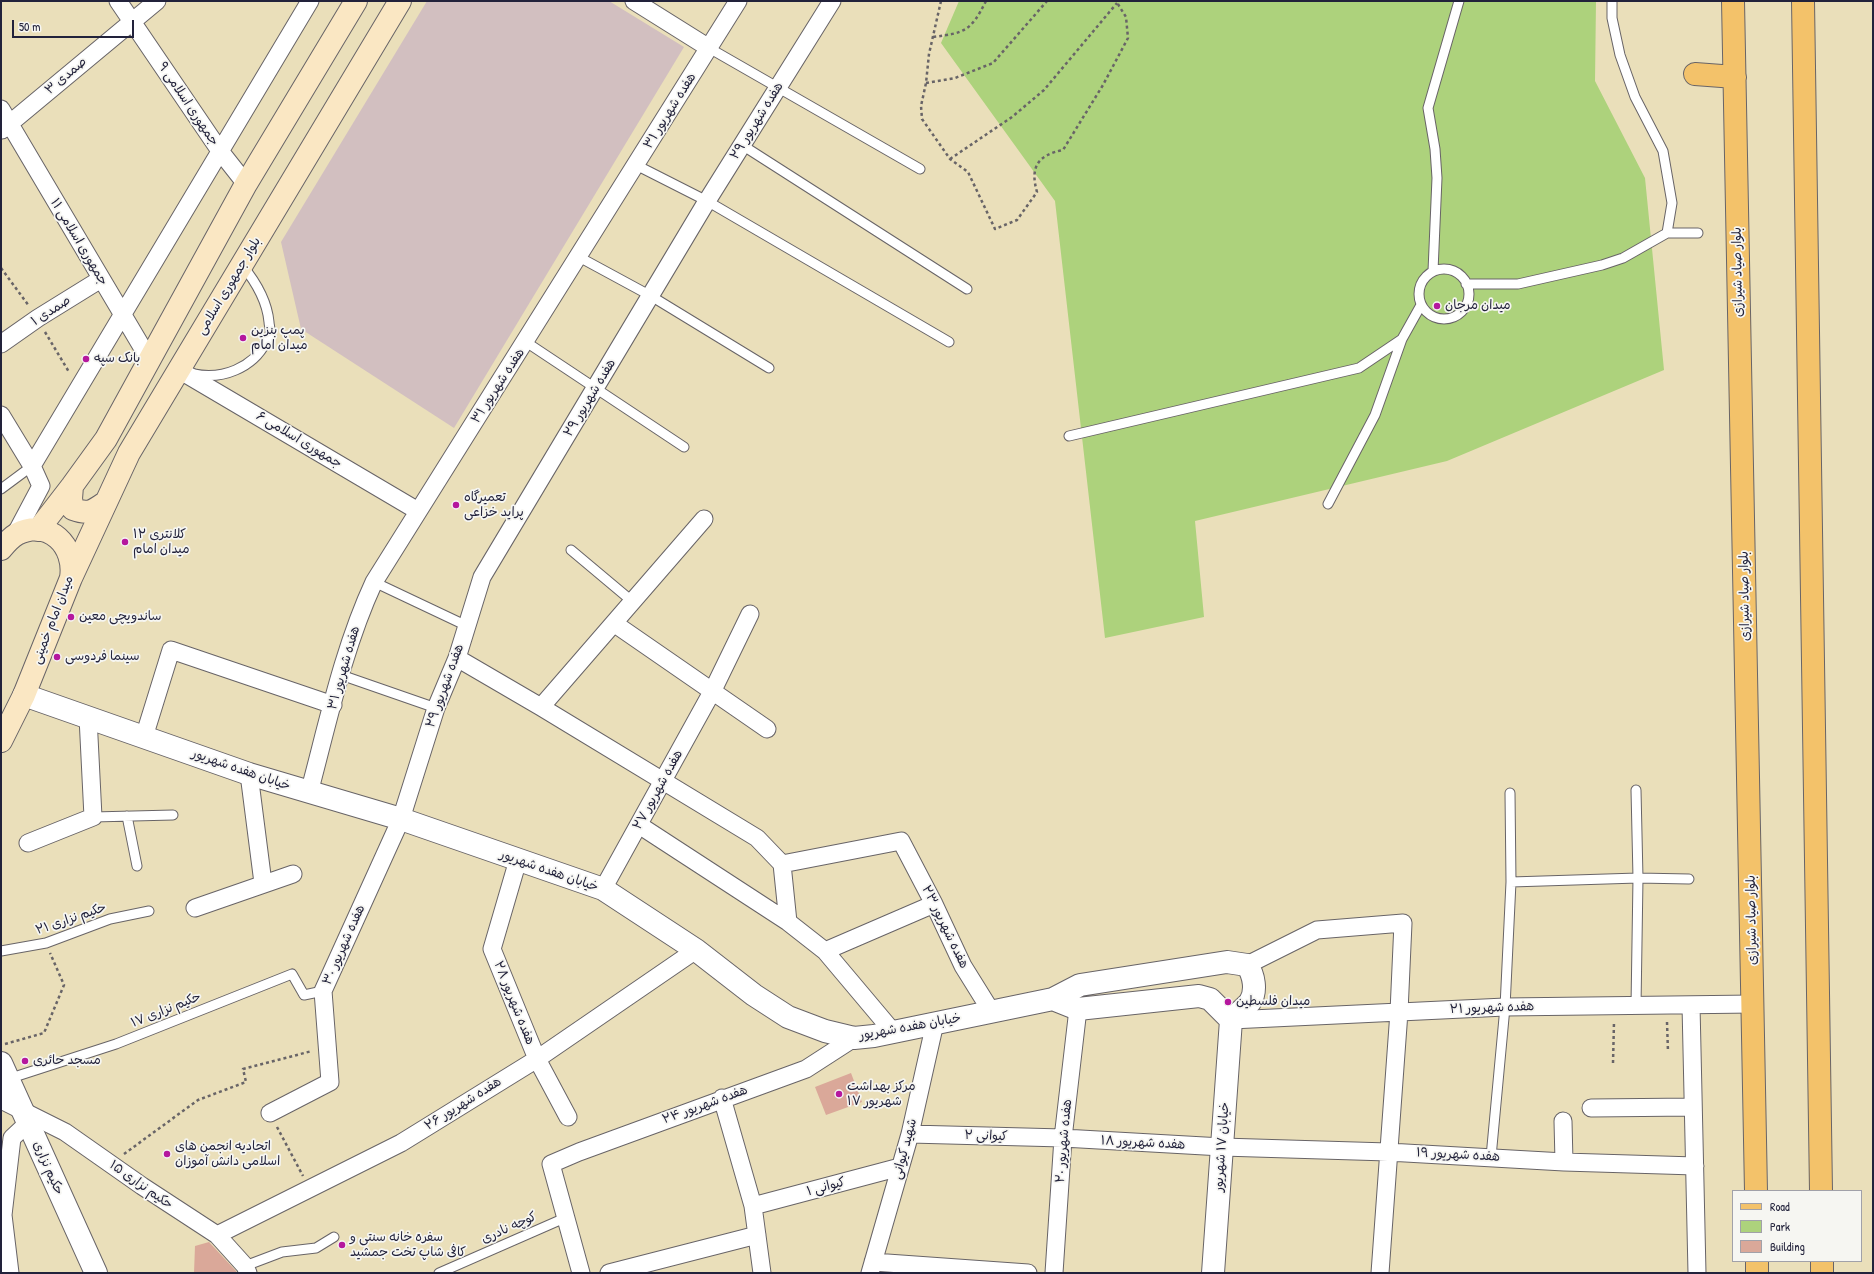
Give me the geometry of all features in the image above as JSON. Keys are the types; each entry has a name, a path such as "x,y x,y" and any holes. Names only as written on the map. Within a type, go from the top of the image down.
{"main road":[{"path":"7,542 30,530 38,530 106,438 246,184 356,1"},
{"name":"بلوار جمهوری اسلامی","path":"71,578 129,453 400,1"},
{"name":"بلوار صیاد شیرازی","path":"1733,1 1754,1004 1756,1190"},
{"path":"1803,1 1821,1190"},
{"path":"1695,74 1735,77"},
{"path":"72,486 71,499 74,509 83,512 93,511 106,502"},
{"name":"میدان امام خمینی","path":"1,741 24,695 71,578 72,563 70,555 63,543 51,534 38,530"},
{"path":"1757,1262 1757,1273"},
{"path":"1822,1262 1822,1273"}],"street":[{"name":"جمهوری اسلامی ۹","path":"118,1 220,151 246,184"},
{"name":"صمدی ۳","path":"4,121 157,1"},
{"path":"32,466 310,1"},
{"path":"634,1 709,48"},
{"name":"هفده شهریور ۳۱","path":"309,793 358,616 374,582 526,342 738,1"},
{"name":"هفده شهریور ۲۹","path":"400,819 436,708 457,658 482,577 707,201 832,1"},
{"name":"جمهوری اسلامی ۱۱","path":"4,121 149,359"},
{"name":"صمدی ۱","path":"1,344 38,318 101,279"},
{"name":"جمهوری اسلامی ۶","path":"179,370 418,511"},
{"path":"1,415 32,466 41,486 7,542"},
{"path":"541,707 615,624 704,519"},
{"name":"هفده شهریور ۲۷","path":"603,889 713,690 750,614"},
{"path":"615,624 713,690 767,729"},
{"path":"144,737 171,650 333,705"},
{"path":"457,658 541,707 757,838 782,864 788,922"},
{"name":"خیابان هفده شهریور","path":"24,695 249,774 400,819 603,889 696,950 754,995 788,1017 825,1031 854,1038 935,1024 1053,999"},
{"path":"28,843 93,817 88,717"},
{"path":"249,774 263,883"},
{"name":"هفده شهریور ۳۰","path":"270,1113 330,1082 322,991 400,819"},
{"path":"639,825 788,922 825,951 894,1032"},
{"name":"هفده شهریور ۲۳","path":"782,864 901,841 934,904 963,966 991,1011"},
{"name":"هفده شهریور ۲۸","path":"518,860 492,949 537,1059 568,1117"},
{"path":"195,908 263,883 293,874"},
{"path":"825,951 934,904"},
{"path":"1053,999 1080,985 1227,962 1246,965 1317,930 1403,923 1399,1012 1380,1273"},
{"name":"هفده شهریور ۲۶","path":"217,1235 400,1143 537,1059 696,950"},
{"path":"1053,999 1078,1009 1199,996 1210,999 1231,1020 1250,1001 1254,986 1252,973 1246,965"},
{"name":"هفده شهریور ۲۱","path":"1231,1020 1506,1007 1754,1004"},
{"path":"1691,1005 1697,1273"},
{"name":"هفده شهریور ۲۰","path":"1054,1273 1063,1138 1078,1009"},
{"name":"خیابان ۱۷ شهریور","path":"1213,1273 1231,1020"},
{"name":"شهید کیوانی","path":"872,1268 910,1134 935,1024"},
{"name":"هفده شهریور ۲۴","path":"567,1217 551,1164 722,1098 806,1069 854,1038"},
{"name":"حکیم نزاری","path":"4,1071 96,1273"},
{"path":"722,1098 753,1206 762,1273"},
{"name":"حکیم نزاری ۱۵","path":"1,1100 25,1116 65,1132 217,1235 246,1269"},
{"path":"1591,1108 1693,1107"},
{"path":"10,1271 3,1215 3,1198 12,1138 25,1116"},
{"path":"1563,1121 1564,1162"},
{"name":"کیوانی ۲","path":"910,1134 1063,1138"},
{"name":"هفده شهریور ۱۸","path":"1063,1138 1222,1147"},
{"name":"هفده شهریور ۱۹","path":"1222,1147 1388,1152 1564,1162 1695,1166"},
{"name":"کیوانی ۱","path":"753,1206 900,1167"},
{"path":"567,1217 581,1273"},
{"path":"609,1273 757,1235"},
{"path":"872,1268 1028,1273"}],"lane":[{"path":"1433,272 1437,178 1435,149 1428,108 1459,1"},
{"path":"1612,1 1612,18 1620,55 1635,97 1663,151 1672,203 1667,233"},
{"path":"709,48 920,170"},
{"path":"742,145 967,289"},
{"path":"636,165 707,201 949,342"},
{"path":"1466,284 1518,284 1602,265 1623,258 1667,233 1698,233"},
{"path":"579,257 651,296 769,368"},
{"path":"179,370 203,376 221,375 244,367 260,354 270,334 268,311 261,292 251,275 242,265"},
{"path":"1442,269 1452,270 1461,275 1466,284 1469,293 1468,303 1462,311 1454,317 1445,319 1435,318 1426,313 1421,305 1418,296 1420,286 1425,277 1433,272 1442,269"},
{"path":"1328,504 1375,415 1402,339 1421,305"},
{"path":"1069,436 1359,368 1402,339"},
{"path":"526,342 684,447"},
{"path":"1,489 32,466"},
{"path":"571,550 633,602"},
{"path":"374,582 466,626"},
{"path":"341,675 436,708"},
{"path":"1636,790 1638,878 1636,1006"},
{"path":"1491,1157 1506,1007 1511,882 1510,793"},
{"path":"93,817 174,815"},
{"path":"127,816 137,866"},
{"path":"1511,882 1638,878 1689,879"},
{"name":"حکیم نزاری ۲۱","path":"1,952 46,943 110,919 149,911"},
{"name":"حکیم نزاری ۱۷","path":"4,1071 116,1044 292,974 304,995 322,991"},
{"name":"کوچه نادری","path":"440,1273 567,1217"},
{"path":"246,1269 282,1252 316,1248 334,1237"}],"path":[{"path":"941,1 928,54 926,84 921,106 922,119 950,158 968,172 995,229 1017,220 1037,192 1033,178 1036,164 1050,153 1063,150 1103,84 1128,38 1126,17 1116,2 1044,90 1012,117 950,158"},
{"path":"933,37 960,33 977,19 986,1"},
{"path":"926,84 955,78 993,63 1047,1"},
{"path":"1,1046 44,1033 55,1011 64,986 46,943"},
{"path":"1667,1005 1668,1052"},
{"path":"1613,1063 1614,1006"},
{"path":"110,1163 198,1100 246,1082 243,1069 327,1047"},
{"path":"270,1113 309,1188"}],"shaded area":[{"path":"427,1 609,1 684,47 454,428 301,329 281,242"}],"green space":[{"path":"959,1 1596,1 1595,81 1645,178 1664,370 1447,461 1195,521 1204,617 1105,638 1055,201 941,43"}],"building":[{"name":"مرکز بهداشت ۱۷ شهریور","path":"851,1073 862,1102 826,1115 815,1087"},
{"path":"209,1242 237,1273 194,1273 195,1246"}],"place":[{"name":"میدان مرجان","path":"1437,306"},
{"name":"پمپ بنزین میدان امام","path":"243,338"},
{"name":"بانک سپه","path":"86,359"},
{"name":"تعمیرگاه پراید خزاعی","path":"456,505"},
{"name":"کلانتری ۱۲ میدان امام","path":"125,542"},
{"name":"ساندویچی معین","path":"71,617"},
{"name":"سینما فردوسی","path":"57,657"},
{"name":"میدان فلسطین","path":"1228,1002"},
{"name":"مسجد حائری","path":"25,1061"},
{"name":"مرکز بهداشت ۱۷ شهریور","path":"839,1094"},
{"name":"اتحادیه انجمن های اسلامی دانش آموزان","path":"167,1154"},
{"name":"سفره خانه سنتی و کافی شاپ تخت جمشید","path":"342,1245"}]}
